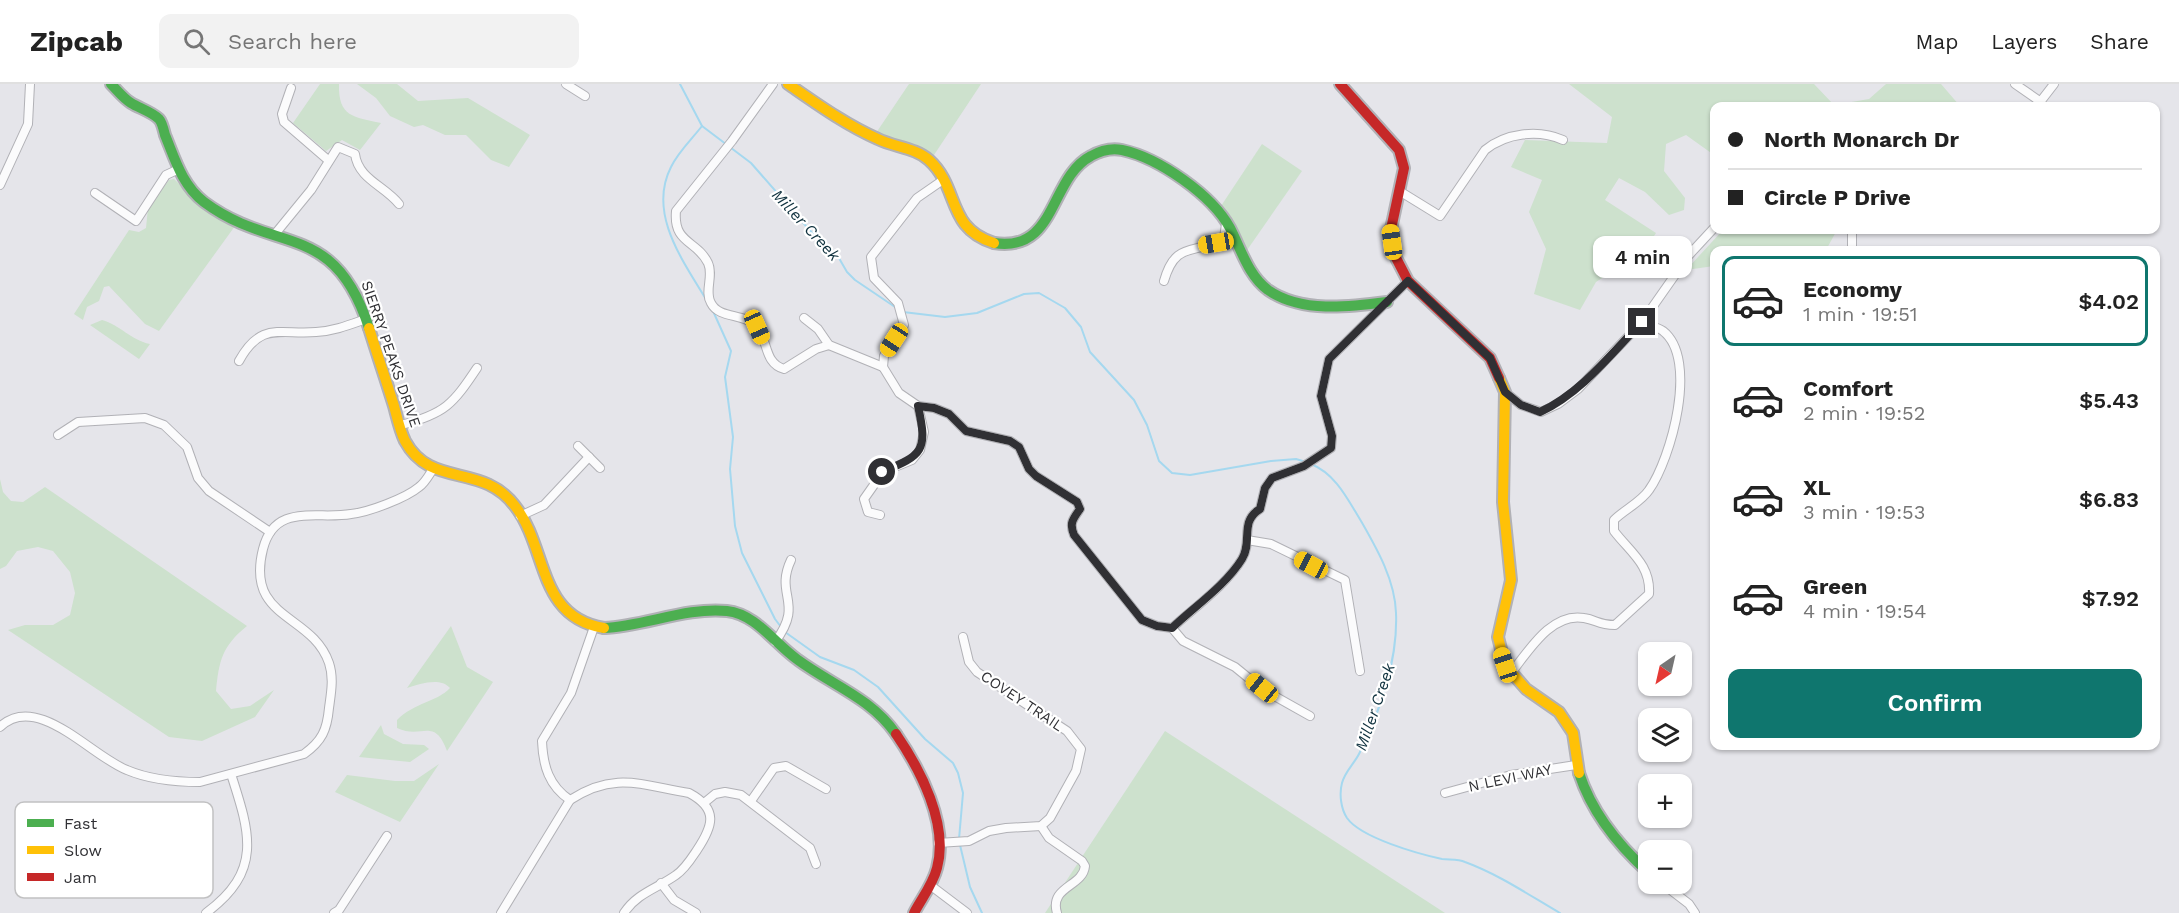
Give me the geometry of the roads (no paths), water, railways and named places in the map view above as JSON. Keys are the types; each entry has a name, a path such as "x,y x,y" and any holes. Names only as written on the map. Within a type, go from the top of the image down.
{"street":[{"path":"0,185 28,124 30,84"},
{"name":"SIERRY PEAKS DRIVE","path":"111,84 129,102 159,118 178,169 188,186 216,211 232,219 305,243 336,265 357,294 405,441 414,454 433,469 452,476 475,478 504,493 516,506 556,600 568,613 594,627"},
{"path":"566,84 585,96"},
{"path":"773,84 732,141 676,211 674,223 680,235 706,259 711,270 708,296 711,305 720,312 737,315 757,327 770,360 776,367 784,369 816,349 829,345"},
{"path":"789,84 860,130 927,158 944,180 959,221 976,236 995,243 1018,242 1040,232 1050,217 1064,183 1076,164 1097,152 1120,150 1156,165 1202,194 1220,213 1256,279 1272,293 1297,303 1339,306 1387,302"},
{"path":"1340,84 1399,150 1404,168 1401,192 1391,229 1394,254 1408,281 1490,358 1505,392 1503,502 1511,580 1498,637 1505,665 1526,689 1559,712 1572,734 1576,765 1587,798 1604,825 1638,863"},
{"path":"2015,84 2037,102"},
{"path":"2040,102 2054,84"},
{"path":"291,88 282,114 284,122 328,160"},
{"path":"1401,192 1440,216 1485,150 1492,144 1512,136 1532,134 1554,136 1563,140"},
{"path":"274,234 311,190 338,147 347,148 355,154 361,172 393,196 399,204"},
{"path":"95,193 136,221 166,175 178,169"},
{"path":"883,367 884,356 904,325 898,303 874,278 871,257 917,198 944,180"},
{"path":"1164,281 1169,264 1176,256 1183,251 1216,243 1224,238 1226,224"},
{"path":"1505,392 1521,405 1540,412 1558,404 1578,389 1642,322 1689,255 1710,232"},
{"path":"1172,628 1235,569 1244,556 1247,540 1246,525 1251,514 1260,509 1265,488 1272,478 1304,466 1331,448 1332,436 1321,396 1329,359 1408,281"},
{"path":"804,318 818,329 829,345 883,367 899,393 918,406 934,408 949,414 966,431 1010,441 1019,447 1029,469 1036,476 1077,502 1080,509 1072,519 1071,527 1074,535 1142,620 1157,626 1172,628 1183,641 1235,667 1262,688 1310,716"},
{"path":"238,361 251,341 268,333 283,330 314,332 340,329 366,319"},
{"path":"1511,674 1549,628 1560,622 1584,618 1599,625 1615,625 1649,594 1650,580 1639,558 1614,531 1614,520 1647,494 1656,479 1680,408 1681,386 1675,347 1663,331 1642,322"},
{"path":"401,425 426,418 454,402 477,368"},
{"path":"880,515 868,512 864,499 882,472 912,460 920,450 924,432 918,406"},
{"path":"58,435 78,422 145,418 164,425 187,447 198,478 209,491 270,532"},
{"path":"578,446 600,468"},
{"path":"520,516 543,505 589,457"},
{"path":"0,727 18,717 34,717 51,721 109,763 129,771 182,782 200,782 304,754 316,745 327,730 332,677 329,662 312,636 272,607 260,581 263,549 270,532 290,517 305,514 330,517 354,514 405,496 421,487 433,469"},
{"path":"1247,540 1271,544 1345,580 1360,671"},
{"path":"776,642 790,616 790,602 784,576 791,560"},
{"path":"570,801 560,793 547,775 542,741 571,693 594,627 611,628 712,610 744,616 797,660 860,697 892,728 932,800 937,816 939,862 930,885 914,913"},
{"name":"COVEY TRAIL","path":"963,637 969,662 977,672 1067,731 1080,749 1076,771 1050,818 1041,826"},
{"name":"N LEVI WAY","path":"1445,793 1510,775 1576,765"},
{"path":"751,801 774,768 786,766 826,789"},
{"path":"206,913 234,888 244,868 248,848 247,823 231,774"},
{"path":"501,913 570,801 586,790 616,781 690,793 704,803 711,816 710,831 685,867 642,893 624,913"},
{"path":"704,803 715,795 725,792 741,795 810,848 816,864"},
{"path":"938,843 969,841 988,831 1006,828 1041,826 1049,838 1082,861 1085,866 1084,873 1079,879 1062,891 1056,899 1057,913"},
{"path":"334,913 339,910 387,836"},
{"path":"661,883 674,900 696,913"},
{"path":"930,885 967,913"},
{"path":"1676,894 1689,904 1695,913"}],"waterway":[{"name":"Miller Creek","path":"680,84 702,126 751,163 813,234 836,253 847,272 855,280 898,309"},
{"path":"702,126 674,161 665,185 663,202 671,237 707,301"},
{"name":"Miller Creek","path":"903,312 945,317 977,313 1024,294 1039,293 1065,308 1081,327 1090,352 1134,400 1147,425 1159,461 1172,473 1190,475 1271,461 1296,459 1306,462"},
{"path":"713,311 731,351 725,377 733,437 730,469 735,526 742,553 781,627"},
{"name":"Miller Creek","path":"1311,464 1328,474 1351,505 1384,565 1395,601 1394,648 1381,702 1358,756 1345,775 1341,787 1342,806 1347,818 1365,832 1391,844 1442,859 1462,861 1489,872 1560,913"},
{"path":"785,632 820,657 854,670 878,687 925,739 953,763 963,793 959,839"},
{"path":"960,845 970,887 982,913"}]}
